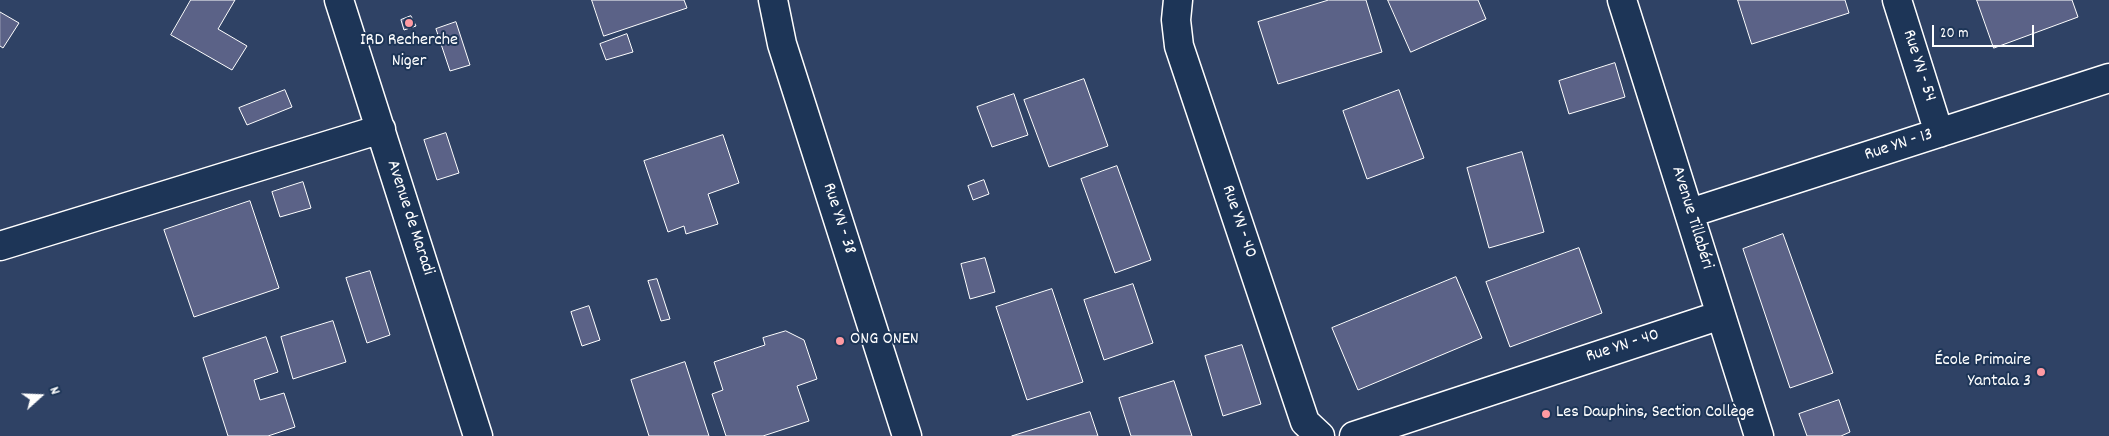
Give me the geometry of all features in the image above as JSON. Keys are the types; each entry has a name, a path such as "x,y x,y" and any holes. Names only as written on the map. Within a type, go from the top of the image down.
{"street":[{"name":"Avenue de Maradi","path":"339,0 478,436"},
{"name":"Rue YN - 38","path":"773,0 782,44 907,436"},
{"name":"Rue YN - 40","path":"1178,0 1176,20 1179,46 1305,422 1320,436"},
{"name":"Avenue Tillabéri","path":"1622,0 1759,436"},
{"name":"Rue YN - 54","path":"1897,0 1939,133"},
{"name":"Rue YN - 13","path":"1690,213 2109,78"},
{"path":"0,246 381,129"},
{"name":"Rue YN - 40","path":"1354,436 1721,315"}],"building":[{"path":"191,0 235,0 218,29 247,46 232,70 171,35"},
{"path":"592,0 684,0 687,8 604,36"},
{"path":"1329,0 1366,0 1382,52 1278,84 1258,22"},
{"path":"1388,0 1478,0 1486,19 1411,52"},
{"path":"1738,0 1845,0 1849,13 1752,44"},
{"path":"1977,0 2072,0 2078,17 1994,48"},
{"path":"0,12 19,23 3,48 0,46"},
{"path":"411,16 416,26 404,30 401,20"},
{"path":"456,22 470,65 450,71 436,29"},
{"path":"627,34 633,52 606,60 600,44"},
{"path":"1615,63 1625,97 1569,114 1559,81"},
{"path":"1084,79 1108,146 1049,167 1024,100"},
{"path":"285,90 292,107 247,125 239,108"},
{"path":"1399,90 1424,158 1367,179 1343,111"},
{"path":"1014,94 1028,135 992,147 977,107"},
{"path":"446,133 459,173 437,180 424,140"},
{"path":"723,135 739,183 708,194 718,224 686,234 684,226 668,232 644,161"},
{"path":"1522,152 1544,232 1489,248 1467,168"},
{"path":"1117,166 1151,260 1115,273 1081,179"},
{"path":"984,180 989,194 973,200 968,186"},
{"path":"303,182 311,208 280,217 272,192"},
{"path":"250,201 279,288 194,317 164,230"},
{"path":"1783,234 1833,373 1790,388 1743,249"},
{"path":"1579,248 1602,313 1510,347 1486,282"},
{"path":"985,258 995,292 970,299 961,264"},
{"path":"370,271 390,335 367,343 346,278"},
{"path":"1456,277 1482,338 1358,390 1332,328"},
{"path":"657,279 670,319 661,321 648,281"},
{"path":"1133,284 1153,343 1104,360 1084,300"},
{"path":"1052,289 1083,382 1027,400 996,307"},
{"path":"589,306 600,340 582,346 571,312"},
{"path":"333,321 346,362 293,379 281,337"},
{"path":"786,331 804,340 817,379 797,386 809,421 763,436 726,436 712,394 723,390 714,362 765,345 763,338"},
{"path":"266,337 278,372 254,380 260,400 284,393 295,427 268,436 228,436 203,358"},
{"path":"1242,345 1261,404 1223,416 1205,356"},
{"path":"685,362 709,436 649,436 631,380"},
{"path":"1174,381 1192,436 1131,436 1119,398"},
{"path":"1839,400 1850,432 1841,436 1807,436 1799,414"},
{"path":"1090,412 1098,436 1012,436"}],"place":[{"name":"IRD Recherche Niger","path":"409,23"},
{"name":"ONG ONEN","path":"840,341"},
{"name":"École Primaire Yantala 3","path":"2041,372"},
{"name":"Les Dauphins, Section Collège","path":"1546,414"}]}
